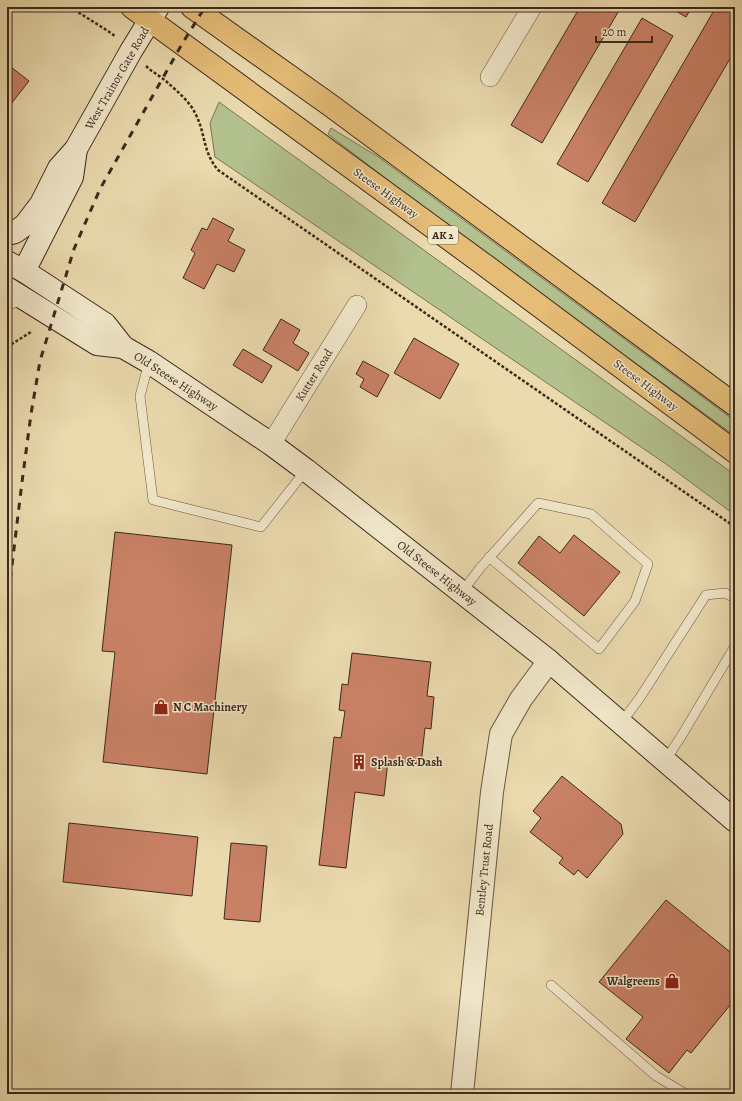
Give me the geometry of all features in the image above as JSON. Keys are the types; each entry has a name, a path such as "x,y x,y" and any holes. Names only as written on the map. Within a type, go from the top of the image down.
{"highway":[{"name":"Steese Highway","path":"132,7 154,13 188,49 486,266 735,452"},
{"path":"192,7 330,105 735,405"}],"main road":[{"name":"West Trainor Gate Road","path":"7,234 15,232 25,225 41,204 59,168 76,149 130,51 154,13"},
{"name":"West Trainor Gate Road","path":"13,269 72,176 76,149"},
{"name":"Old Steese Highway","path":"13,269 105,324 123,347 149,362 271,444 306,470 550,661 735,821"},
{"name":"Old Steese Highway","path":"7,288 16,302 97,344 123,347"},
{"name":"Bentley Trust Road","path":"462,1094 492,792 500,734 521,699 550,661"}],"street":[{"path":"490,77 532,7"},
{"name":"Kutter Road","path":"271,444 357,305"}],"lane":[{"path":"149,362 140,396 153,500 261,527 306,470"},
{"path":"462,592 489,557 538,503 591,514 648,564 635,601 600,649 489,557"},
{"path":"621,723 639,699 706,595 725,593 735,598"},
{"path":"665,761 735,646"},
{"path":"551,985 656,1076 686,1094"}],"path":[{"path":"70,7 111,33"},
{"path":"152,72 168,82 195,112 208,154 218,170 735,527"},
{"path":"7,347 31,332"}],"green space":[{"path":"219,102 735,475 735,515 666,464 215,157 210,123"},
{"path":"331,128 377,156 735,421 735,436 450,228 328,134"}],"building":[{"path":"580,7 621,7 542,143 511,125"},
{"path":"669,7 692,7 686,17"},
{"path":"716,7 735,7 735,50 635,222 602,203"},
{"path":"642,18 673,36 588,182 557,164"},
{"path":"7,64 29,81 7,109"},
{"path":"213,218 234,229 228,241 245,250 234,272 217,264 204,289 183,278 195,253 191,250 202,228 207,230"},
{"path":"281,319 300,330 293,343 309,353 298,371 263,350"},
{"path":"414,338 459,364 440,399 394,373"},
{"path":"243,349 272,366 262,383 233,365"},
{"path":"363,361 389,375 377,397 360,387 364,379 356,374"},
{"name":"N C Machinery","path":"115,532 232,545 207,774 103,762 115,652 102,651"},
{"path":"574,535 620,572 584,616 518,563 539,536 560,553"},
{"name":"Splash & Dash","path":"352,653 431,662 427,696 434,697 431,729 425,728 421,764 388,761 384,796 355,792 346,868 319,865 334,737 341,738 345,711 339,710 342,684 348,685"},
{"path":"562,776 621,824 623,834 587,878 578,870 574,875 559,863 563,858 530,832 541,818 533,811"},
{"path":"69,823 198,837 192,896 63,882"},
{"path":"231,843 267,846 260,922 224,919"},
{"path":"666,900 735,956 735,999 691,1053 687,1050 669,1073 626,1039 643,1017 599,982"}],"railway":[{"path":"7,607 31,414 40,361 74,249 100,189 182,44 205,7"}],"place":[{"name":"N C Machinery","path":"161,707"},
{"name":"Splash & Dash","path":"359,762"},
{"name":"Walgreens","path":"672,981"}]}
